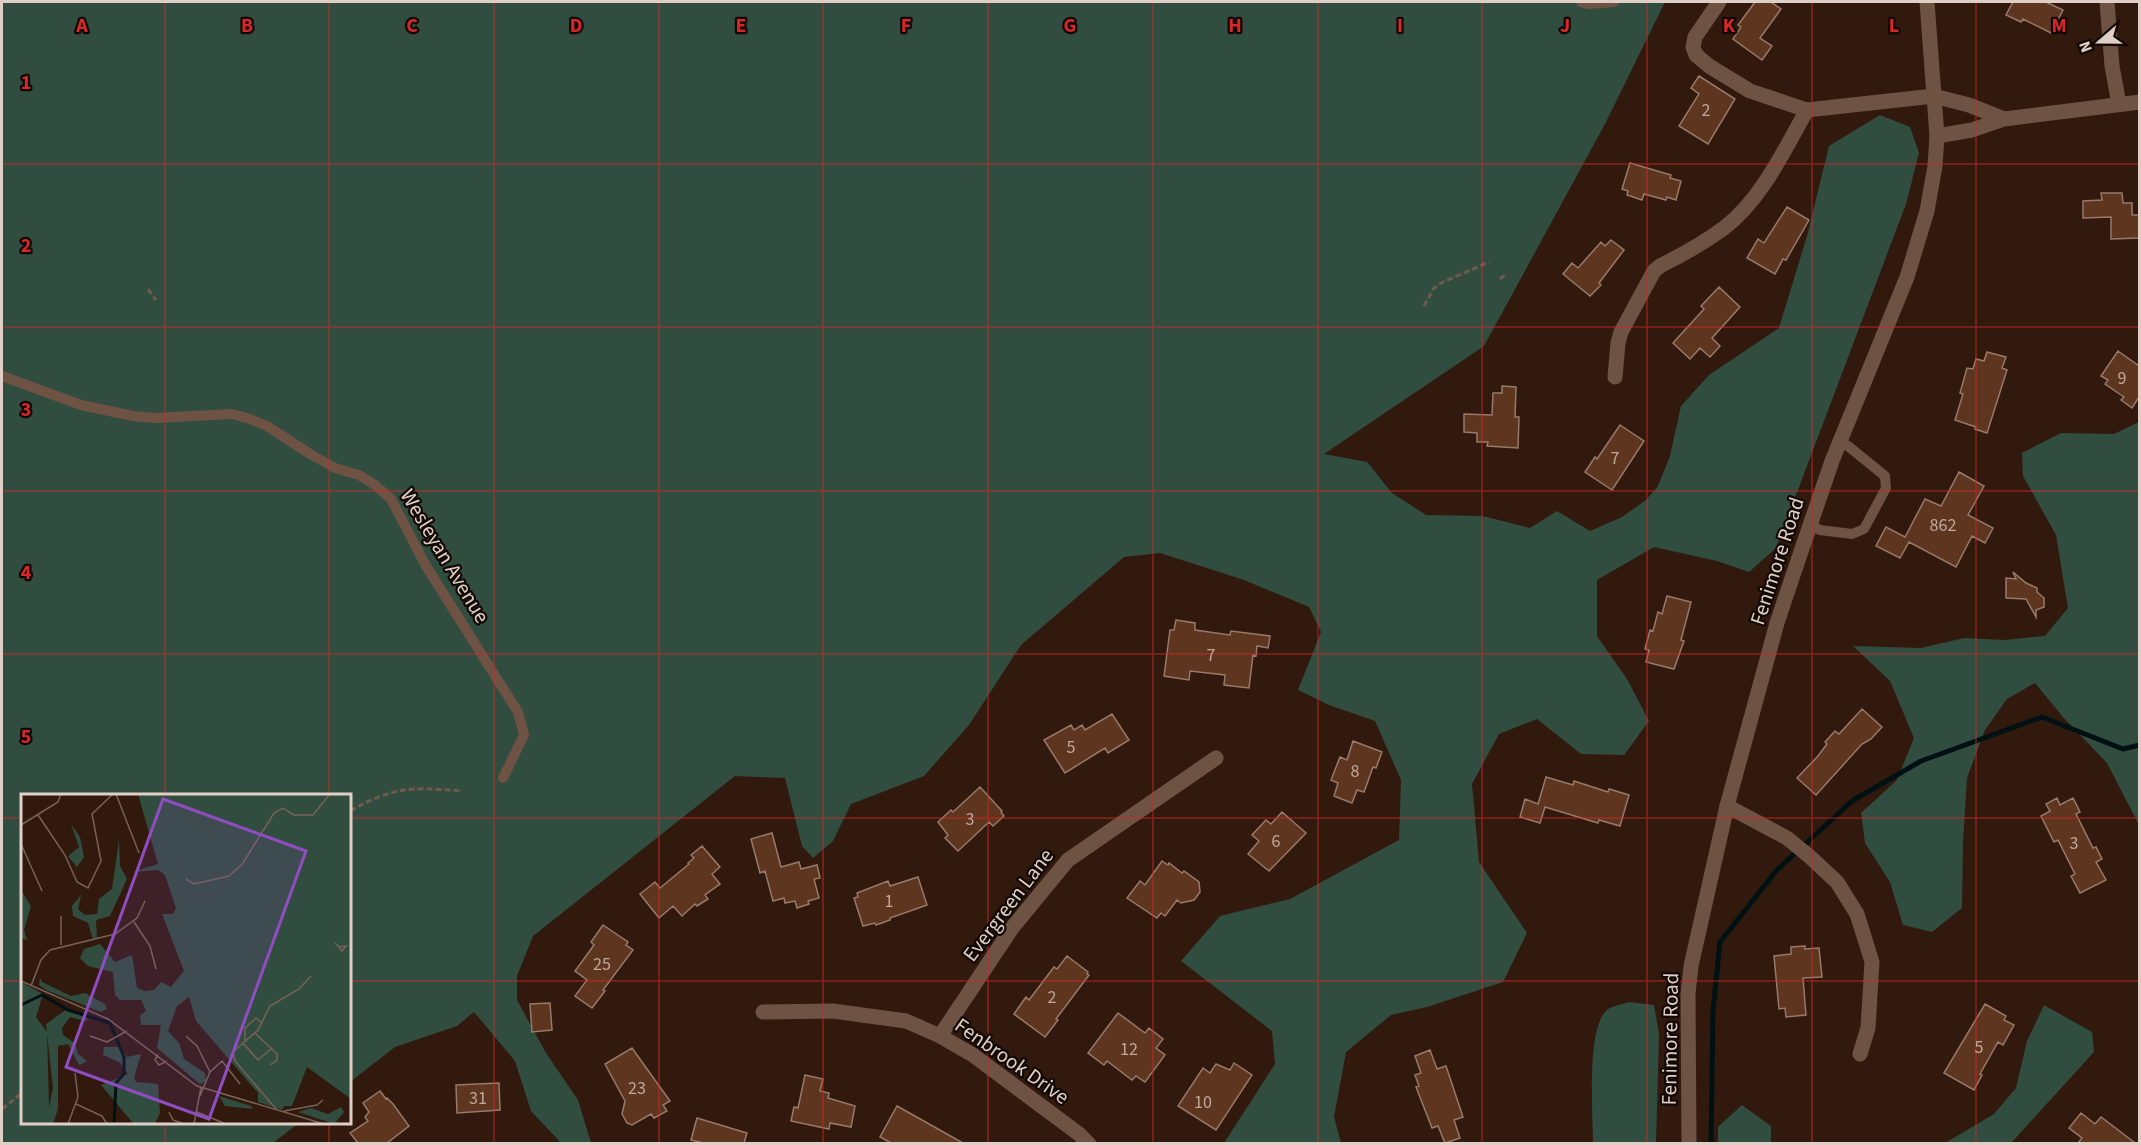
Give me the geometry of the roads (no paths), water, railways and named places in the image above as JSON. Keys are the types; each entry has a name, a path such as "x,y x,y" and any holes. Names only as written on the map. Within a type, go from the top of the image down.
{"street":[{"path":"1719,2 1695,37 1693,47 1696,55 1709,66 1750,91 1808,110 1934,96 1969,105 2004,118"},
{"name":"Fenimore Road","path":"1689,1143 1688,994 1690,975 1727,806 1777,623 1810,525 1840,442 1907,277 1928,211 1937,136 1927,2"},
{"path":"2107,2 2112,66 2119,104"},
{"path":"1937,136 1972,130 2004,118 2139,102"},
{"path":"1615,377 1621,332 1654,271 1724,228 1736,217 1766,180 1808,110"},
{"name":"Evergreen Lane","path":"940,1036 1012,928 1068,860 1216,758"},
{"path":"1727,806 1787,838 1809,856 1837,882 1857,914 1872,962 1868,1028 1860,1054"},
{"name":"Fenbrook Drive","path":"763,1011 833,1011 906,1021 940,1036 973,1055 1089,1143"}],"lane":[{"path":"1581,2 1588,4 1614,2"},
{"name":"Wesleyan Avenue","path":"2,376 81,405 133,416 155,418 232,414 250,419 267,426 335,468 359,475 375,484 391,499 426,566 518,712 524,735 503,778"},
{"path":"1810,525 1820,530 1852,534 1864,529 1886,488 1884,476 1840,442"}],"waterway":[{"path":"1711,1144 1713,1011 1720,942 1777,870 1852,801 1921,761 2042,717 2123,749 2140,745"}]}
